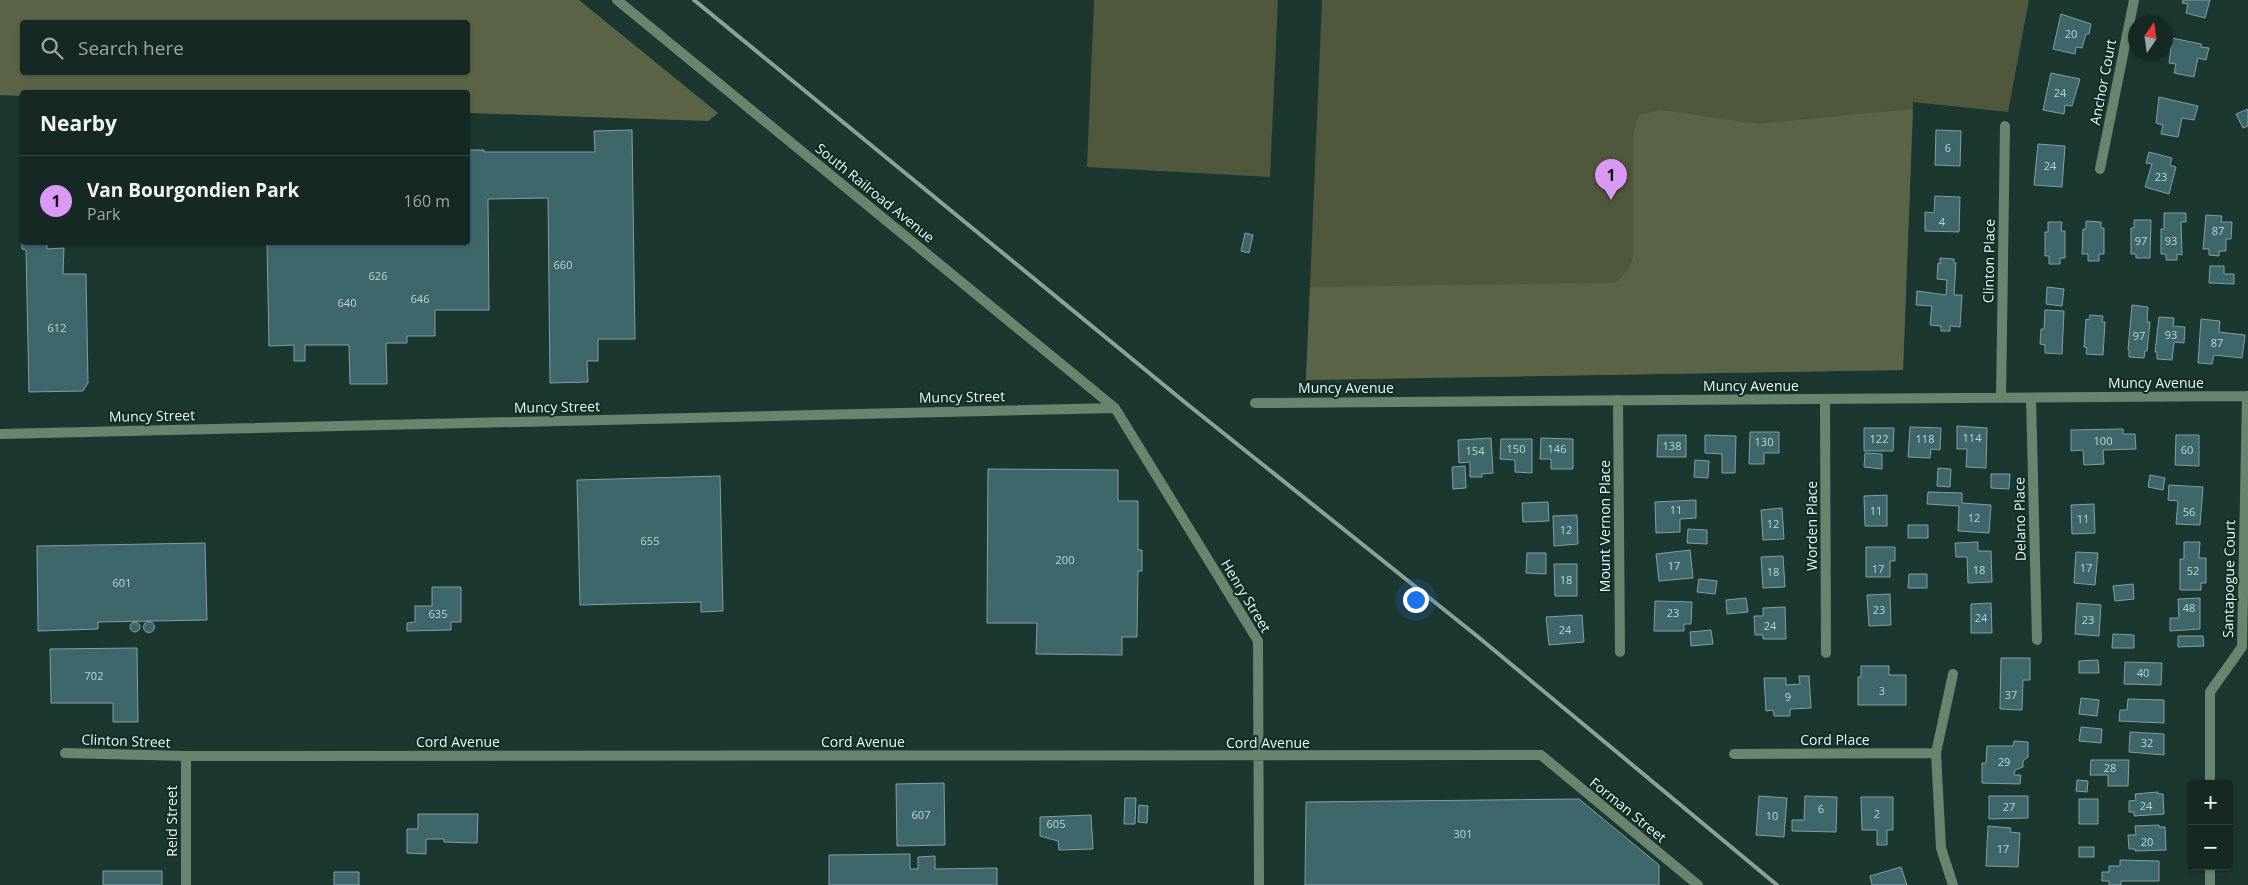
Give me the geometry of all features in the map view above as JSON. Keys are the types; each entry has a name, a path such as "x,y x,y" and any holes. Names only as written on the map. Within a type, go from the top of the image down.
{"street":[{"name":"South Railroad Avenue","path":"617,0 1115,408"},
{"name":"Anchor Court","path":"2100,169 2134,0"},
{"name":"Clinton Place","path":"2001,398 2005,126"},
{"name":"Muncy Avenue","path":"1255,403 2248,396"},
{"name":"Santapogue Court","path":"2210,780 2210,692 2242,647 2248,396"},
{"name":"Delano Place","path":"2031,398 2037,640"},
{"name":"Worden Place","path":"1825,399 1826,653"},
{"name":"Mount Vernon Place","path":"1618,400 1620,652"},
{"name":"Muncy Street","path":"0,434 1115,408"},
{"name":"Henry Street","path":"1115,408 1258,641 1259,885"},
{"path":"1953,674 1936,754 1941,848 1953,885"},
{"name":"Clinton Street","path":"65,753 186,756"},
{"name":"Cord Place","path":"1734,754 1936,754"},
{"name":"Cord Avenue","path":"186,756 1541,755"},
{"name":"Forman Street","path":"1541,755 1698,885"},
{"name":"Reid Street","path":"186,756 186,885"},
{"path":"2210,870 2210,885"}],"green space":[{"path":"0,0 579,0 718,113 708,121 470,113 470,90 20,90 20,96 0,95"},
{"path":"1094,0 1278,0 1270,177 1087,167"},
{"path":"1322,0 2029,0 2008,112 1913,102 1903,370 1306,380"},
{"path":"1913,109 1903,370 1306,380 1310,287 1615,283 1628,271 1633,257 1633,134 1639,115 1661,110 1758,124"}],"building":[{"path":"2183,0 2210,0 2205,18 2186,13 2188,4 2182,3"},
{"path":"2061,14 2091,24 2089,34 2086,34 2082,48 2076,47 2075,54 2053,49"},
{"path":"2173,38 2201,44 2201,47 2209,48 2206,60 2198,58 2194,77 2174,73 2176,64 2169,63 2169,60 2173,60"},
{"path":"2051,73 2080,79 2072,106 2065,105 2064,114 2043,110"},
{"path":"2159,97 2198,106 2194,120 2182,118 2178,137 2161,134 2163,125 2156,123"},
{"path":"2248,109 2248,126 2243,128 2236,114"},
{"path":"632,130 635,339 598,339 598,361 587,361 588,382 550,383 548,198 488,199 489,310 435,310 435,336 407,336 407,343 386,343 387,384 350,384 349,345 305,345 305,361 294,361 294,345 269,346 267,245 470,245 470,150 484,150 484,152 595,152 594,131"},
{"path":"1936,130 1961,131 1960,166 1935,165"},
{"path":"2038,144 2065,146 2062,187 2034,185"},
{"path":"2149,152 2172,158 2170,165 2176,167 2169,194 2145,187 2152,164 2146,163"},
{"path":"1935,196 1960,197 1959,232 1925,231 1925,212 1934,213"},
{"path":"2164,213 2186,213 2186,222 2181,222 2182,255 2177,254 2177,260 2166,260 2166,254 2161,254 2161,229 2164,229"},
{"path":"2206,215 2222,216 2221,222 2232,222 2231,239 2226,239 2226,251 2219,251 2219,256 2209,255 2209,249 2203,249"},
{"path":"2134,220 2151,220 2150,258 2136,258 2136,254 2131,254 2131,228 2134,228"},
{"path":"2086,221 2101,222 2101,228 2104,228 2104,254 2099,254 2099,261 2088,261 2088,254 2082,254 2083,229 2086,229"},
{"path":"2048,222 2062,222 2061,231 2065,231 2065,258 2060,258 2060,264 2049,264 2049,256 2045,256 2045,232 2048,232"},
{"path":"1245,233 1253,235 1249,253 1241,251"},
{"path":"22,245 47,245 47,249 64,248 63,274 86,274 88,383 83,391 29,392 26,250 22,249"},
{"path":"1940,258 1954,259 1954,263 1956,263 1954,295 1962,295 1960,327 1950,326 1950,331 1941,331 1941,326 1930,325 1932,306 1916,305 1917,291 1946,295 1947,280 1937,279"},
{"path":"2210,266 2224,266 2224,274 2234,274 2234,284 2209,283"},
{"path":"2047,287 2064,289 2062,306 2046,304"},
{"path":"2132,305 2148,307 2147,322 2150,322 2147,351 2145,351 2144,358 2129,357"},
{"path":"2045,310 2064,311 2062,354 2045,353 2045,345 2040,344 2041,329 2044,329"},
{"path":"2090,315 2103,316 2102,322 2105,322 2103,355 2086,354 2087,348 2084,347 2086,319 2089,320"},
{"path":"2159,317 2174,318 2173,326 2185,327 2184,343 2174,342 2172,360 2157,359 2157,352 2155,352"},
{"path":"2201,319 2220,321 2219,332 2245,335 2242,358 2214,355 2212,364 2198,363"},
{"path":"1957,426 1987,428 1986,468 1966,467 1967,449 1957,449"},
{"path":"1910,427 1941,428 1940,450 1931,449 1930,458 1908,457"},
{"path":"1864,428 1894,428 1893,451 1864,451"},
{"path":"2123,429 2123,434 2135,434 2136,449 2103,450 2104,464 2084,465 2083,450 2071,451 2071,430"},
{"path":"1750,432 1779,432 1779,453 1764,453 1764,464 1749,464"},
{"path":"1658,435 1686,435 1686,457 1657,457"},
{"path":"1705,435 1736,436 1735,473 1722,473 1722,454 1705,453"},
{"path":"2176,435 2199,435 2199,466 2175,465"},
{"path":"1491,438 1493,473 1482,474 1482,477 1470,477 1470,462 1459,463 1458,440"},
{"path":"1541,438 1573,439 1573,469 1551,469 1551,459 1540,459"},
{"path":"1501,439 1532,439 1532,473 1515,472 1515,460 1500,459"},
{"path":"1865,453 1882,454 1882,469 1864,467"},
{"path":"1695,460 1709,461 1708,478 1694,477"},
{"path":"1465,466 1466,488 1453,489 1452,467"},
{"path":"1938,468 1951,469 1950,487 1937,486"},
{"path":"988,469 1118,470 1118,501 1138,501 1138,550 1142,550 1142,571 1138,571 1137,637 1122,637 1122,655 1036,654 1037,623 987,623"},
{"path":"1991,474 2010,474 2009,489 1991,488"},
{"path":"2150,475 2165,478 2163,490 2148,487"},
{"path":"720,476 723,611 701,612 701,602 580,605 577,480"},
{"path":"2169,485 2203,487 2200,525 2176,524 2178,501 2168,500"},
{"path":"1928,492 1962,493 1962,503 1991,505 1989,533 1958,531 1959,506 1927,504"},
{"path":"1887,495 1887,526 1865,526 1864,496"},
{"path":"1696,500 1696,518 1680,519 1680,532 1656,533 1655,502"},
{"path":"1548,502 1549,521 1523,522 1522,503"},
{"path":"2094,504 2095,533 2072,534 2071,505"},
{"path":"1782,508 1784,539 1763,540 1761,510"},
{"path":"1577,515 1578,544 1554,546 1553,516"},
{"path":"1908,525 1928,525 1928,538 1908,538"},
{"path":"1688,529 1707,530 1707,544 1687,543"},
{"path":"1978,542 1978,551 1991,551 1992,582 1968,583 1967,557 1956,557 1955,543"},
{"path":"2184,542 2200,542 2199,558 2206,558 2206,583 2201,583 2201,590 2180,590 2180,559 2184,559"},
{"path":"205,543 207,620 98,622 98,629 38,631 37,546"},
{"path":"1866,547 1895,547 1895,561 1890,561 1890,577 1866,577"},
{"path":"1690,550 1693,578 1659,581 1656,554"},
{"path":"2076,552 2098,553 2095,585 2074,583"},
{"path":"1527,553 1546,553 1546,574 1526,573"},
{"path":"1783,556 1785,587 1763,588 1761,557"},
{"path":"1554,564 1577,564 1577,596 1555,596"},
{"path":"1909,574 1927,574 1927,588 1908,588"},
{"path":"1699,579 1717,581 1715,594 1697,592"},
{"path":"2133,584 2134,599 2115,601 2113,586"},
{"path":"432,587 461,587 461,622 451,622 451,630 407,631 407,623 415,622 415,606 432,606"},
{"path":"1890,594 1891,625 1869,626 1867,595"},
{"path":"1746,598 1748,612 1727,614 1726,600"},
{"path":"2200,598 2200,629 2170,631 2170,618 2179,618 2178,599"},
{"path":"1655,601 1692,602 1691,624 1684,624 1684,631 1654,631"},
{"path":"1991,603 1992,633 1971,633 1971,604"},
{"path":"2077,603 2101,605 2099,636 2075,634"},
{"path":"1785,607 1786,639 1763,639 1763,635 1755,635 1754,616 1763,616 1763,608"},
{"path":"1582,615 1584,642 1549,645 1546,617"},
{"path":"149,621 155,627 149,633 143,627"},
{"path":"133,622 137,622 140,627 139,631 133,632 130,629 130,625"},
{"path":"1711,630 1713,644 1691,646 1690,632"},
{"path":"2113,634 2134,635 2134,648 2112,648"},
{"path":"2178,636 2203,636 2204,646 2178,647"},
{"path":"137,648 138,722 113,722 113,703 51,703 50,649"},
{"path":"2001,658 2030,658 2030,680 2023,680 2022,710 2000,709"},
{"path":"2098,660 2099,673 2079,673 2079,661"},
{"path":"2125,662 2162,663 2161,685 2124,684"},
{"path":"1861,666 1889,666 1889,675 1906,675 1906,705 1858,705 1858,677 1861,677"},
{"path":"1799,676 1809,676 1811,708 1790,709 1790,716 1774,716 1773,710 1766,711 1764,678 1786,678 1786,685 1800,684"},
{"path":"2081,698 2099,700 2097,716 2079,714"},
{"path":"2128,699 2164,700 2164,723 2119,721 2120,710 2127,710"},
{"path":"2081,727 2102,729 2101,743 2079,741"},
{"path":"2130,732 2164,734 2164,755 2129,752"},
{"path":"2014,741 2028,742 2028,757 2023,761 2023,767 2015,770 2014,775 2021,775 2020,784 1982,783 1982,763 1986,763 1987,746 2013,746"},
{"path":"2091,760 2129,760 2128,786 2108,786 2108,775 2090,775"},
{"path":"2077,780 2088,781 2087,792 2076,791"},
{"path":"944,783 945,845 897,846 896,784"},
{"path":"2158,792 2158,794 2163,794 2164,814 2134,816 2134,812 2129,812 2129,801 2136,800 2135,794"},
{"path":"1759,796 1787,798 1784,837 1756,835"},
{"path":"1805,796 1837,797 1836,832 1792,831 1792,820 1804,820"},
{"path":"1989,796 2028,796 2028,818 1989,819"},
{"path":"1861,797 1893,797 1893,830 1887,830 1887,845 1877,845 1877,830 1862,830"},
{"path":"1125,798 1136,798 1135,824 1124,824"},
{"path":"1579,799 1659,865 1659,885 1305,885 1306,802"},
{"path":"2079,799 2098,799 2098,824 2079,824"},
{"path":"1139,805 1148,806 1147,823 1138,822"},
{"path":"418,814 478,814 477,843 444,842 444,839 426,839 426,854 407,853 407,829 418,829"},
{"path":"1091,815 1093,849 1059,850 1058,841 1040,836 1040,817"},
{"path":"2159,825 2159,827 2165,827 2166,850 2135,851 2135,849 2129,849 2128,835 2136,835 2135,826"},
{"path":"1988,826 2011,828 2010,832 2020,833 2018,867 1986,866"},
{"path":"2079,847 2094,847 2094,857 2079,857"},
{"path":"910,854 910,869 918,869 918,857 935,856 935,869 997,868 997,885 829,885 829,855"},
{"path":"2120,860 2159,861 2159,881 2121,881 2121,885 2109,885 2109,881 2102,881 2102,872 2109,872 2109,866 2120,866"},
{"path":"1901,867 1907,885 1872,885 1870,876"},
{"path":"103,871 162,871 162,885 103,885"},
{"path":"334,872 359,872 359,885 334,885"}],"railway":[{"path":"694,0 1187,404 1477,636 1777,885"}],"place":[{"name":"Van Bourgondien Park","path":"1611,200"}]}
